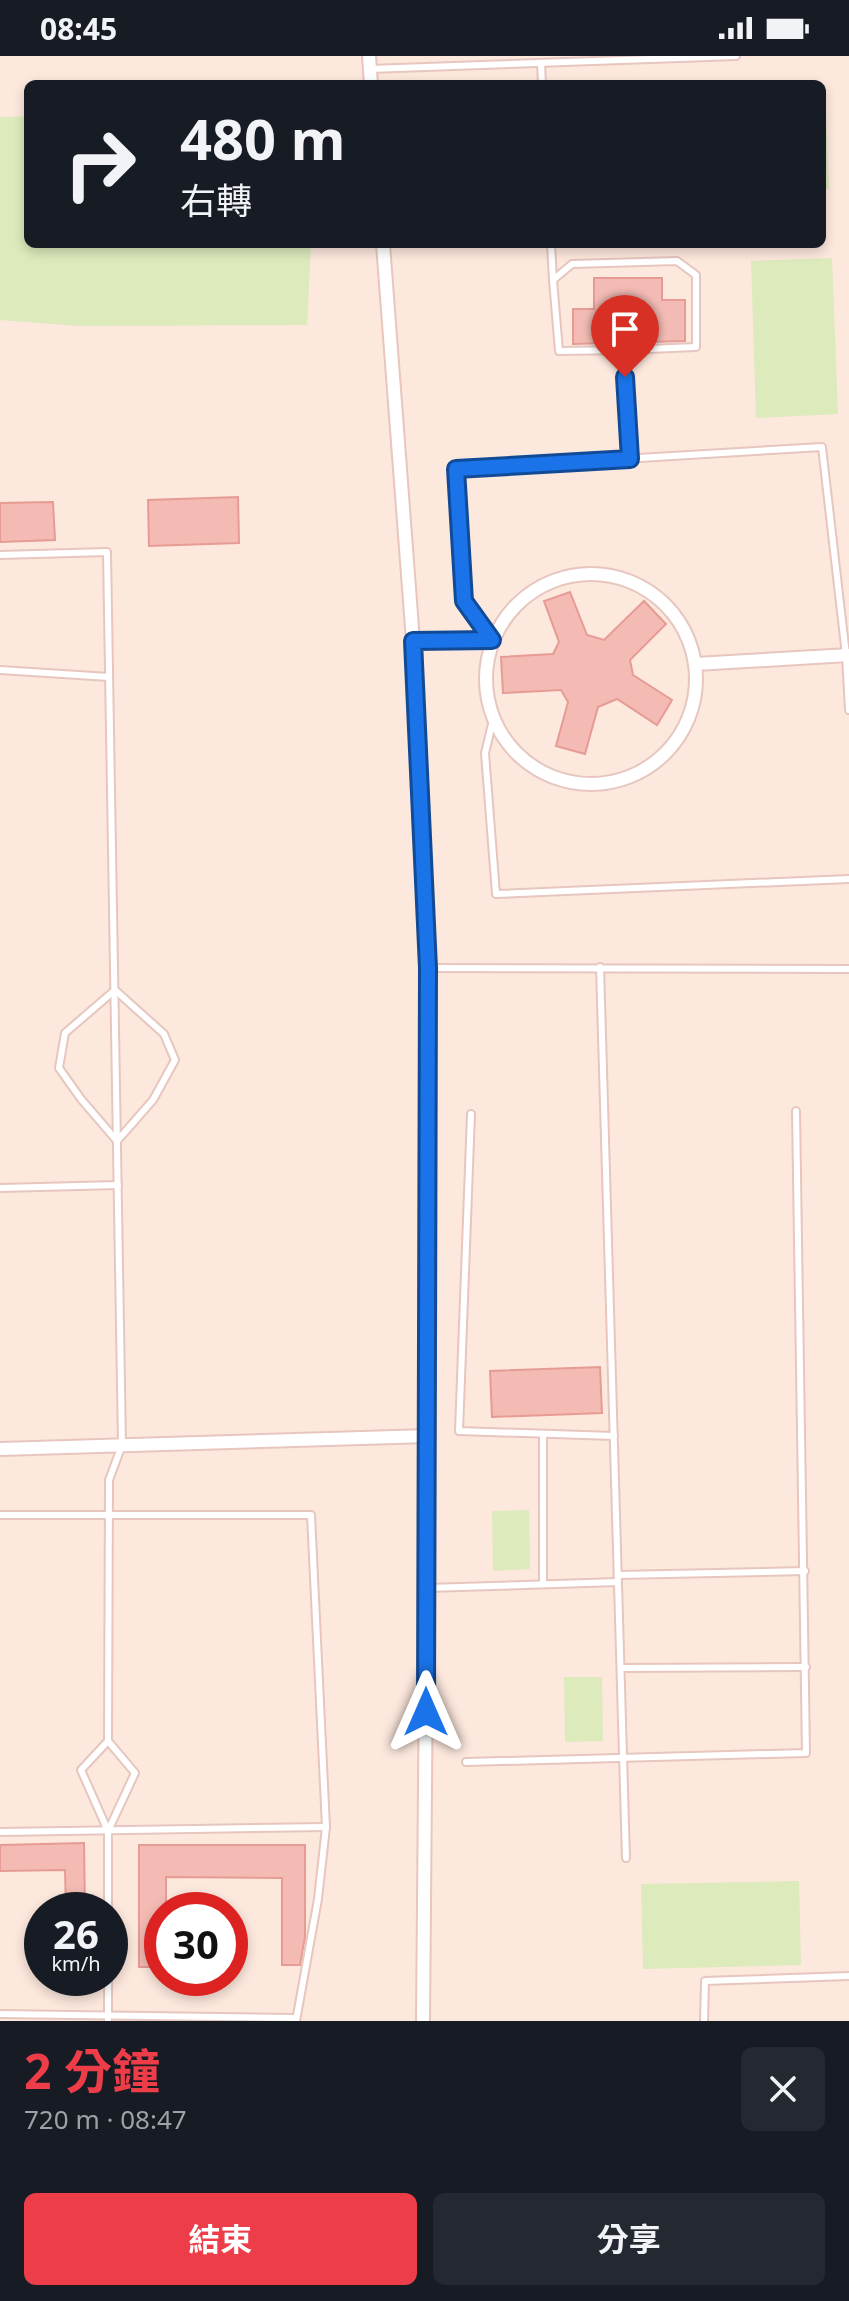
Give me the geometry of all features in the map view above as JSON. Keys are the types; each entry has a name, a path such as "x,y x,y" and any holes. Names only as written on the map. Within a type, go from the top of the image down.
{"street":[{"path":"383,248 413,641 428,968 423,2021"},
{"path":"571,575 603,575 634,582 653,593 681,624 691,643 696,664 691,714 663,756 643,770 619,780 594,784 569,782 545,774 524,760 506,742 493,720 486,694 486,667 492,640 502,621 532,591 571,575"},
{"path":"413,641 492,640"},
{"path":"696,664 848,655"},
{"path":"0,1449 428,1436"}],"lane":[{"path":"369,63 541,63 736,56"},
{"path":"541,63 542,80"},
{"path":"551,248 553,280 559,351 696,347 696,275 677,261 572,264 553,280"},
{"path":"624,350 630,459"},
{"path":"492,640 464,601 456,469 822,447 848,655 849,710"},
{"path":"0,555 107,552 122,1445 109,1480 108,1741 135,1773 108,1831"},
{"path":"0,670 109,677"},
{"path":"493,720 485,753 496,894 849,879"},
{"path":"600,967 626,1858"},
{"path":"428,968 849,969"},
{"path":"115,990 164,1034 175,1060 153,1100 117,1141"},
{"path":"115,990 65,1033 59,1068 117,1141"},
{"path":"466,1762 806,1753 796,1111"},
{"path":"471,1114 459,1431 614,1436"},
{"path":"0,1188 118,1185"},
{"path":"543,1434 543,1584"},
{"path":"0,1515 311,1515 326,1827 318,1899 296,2020 0,2014"},
{"path":"427,1588 805,1571"},
{"path":"621,1668 806,1667"},
{"path":"108,1741 81,1770 108,1831 108,1892"},
{"path":"0,1832 326,1827"},
{"path":"704,2021 705,1981 849,1976"},
{"path":"108,1996 108,2018"}],"green space":[{"path":"826,114 829,189 826,189"},
{"path":"24,116 24,248 311,248 307,325 80,326 0,320 0,117"},
{"path":"832,258 838,414 756,418 751,261"},
{"path":"529,1510 530,1569 493,1571 492,1511"},
{"path":"564,1677 602,1677 603,1741 565,1742"},
{"path":"799,1881 801,1965 643,1969 641,1884"}],"building":[{"path":"594,278 662,278 662,300 685,300 685,341 573,344 573,309 594,309"},
{"path":"238,497 239,543 149,546 148,500"},
{"path":"53,502 55,540 0,542 0,503"},
{"path":"570,592 587,635 604,640 644,601 666,624 630,660 633,675 672,700 657,725 617,699 598,707 585,754 556,746 568,702 561,690 503,693 501,657 553,654 559,642 544,601"},
{"path":"600,1367 602,1413 492,1417 490,1371"},
{"path":"84,1843 85,1892 66,1892 65,1870 0,1871 0,1845"},
{"path":"139,1845 305,1845 305,1937 300,1965 282,1965 282,1878 166,1877 166,1892 144,1892 144,1967 139,1967"}],"route":[{"path":"426,1712 428,968 413,641 492,640 464,601 456,469 630,459 625,377"}]}
